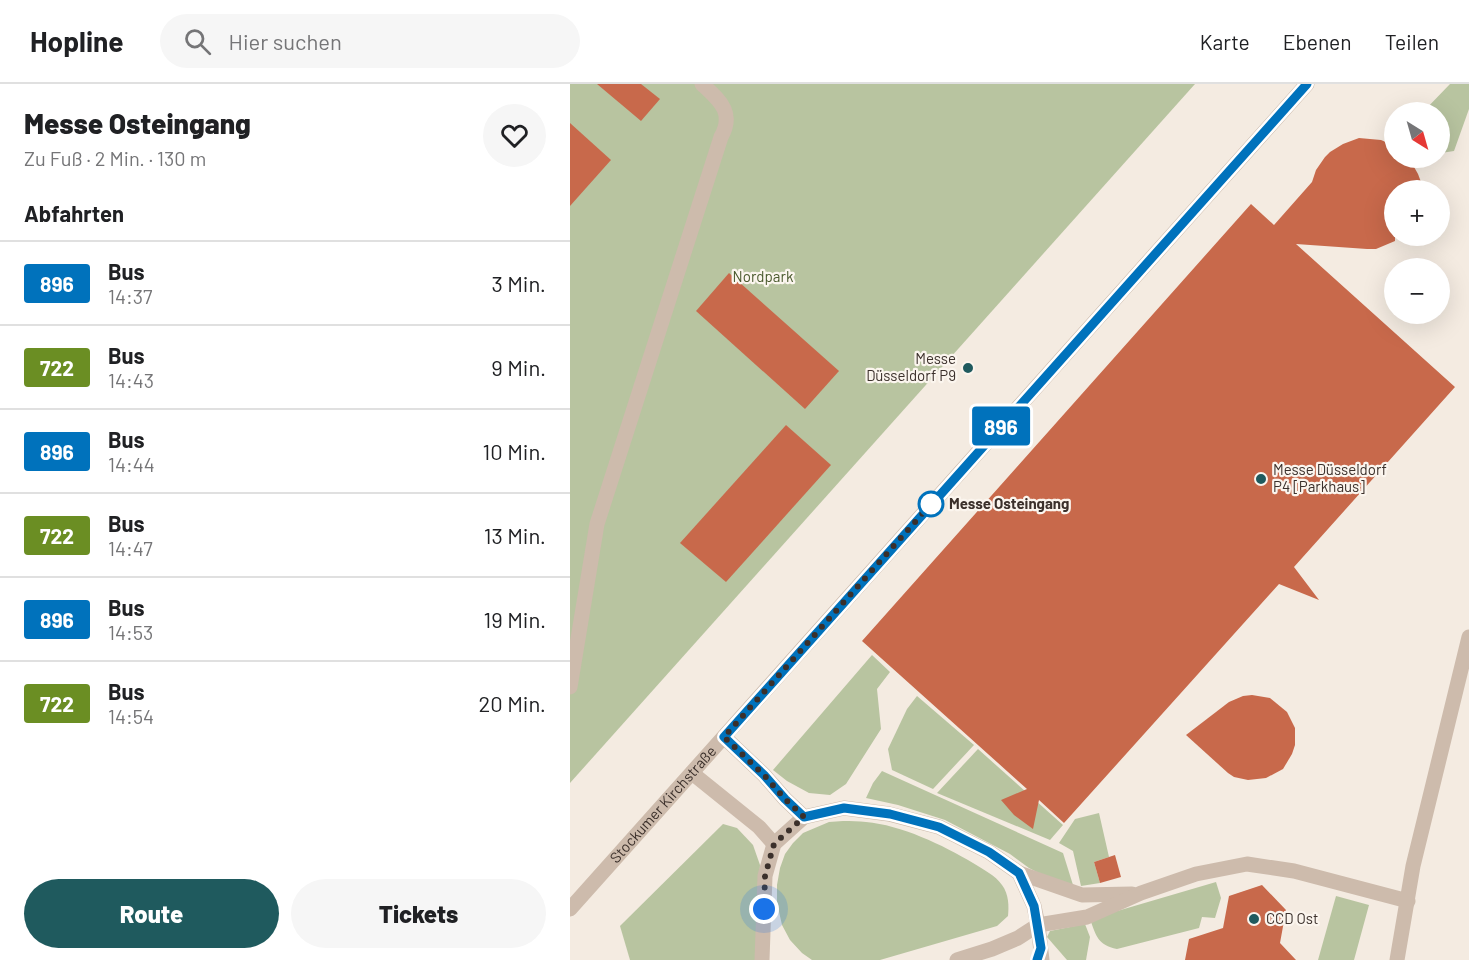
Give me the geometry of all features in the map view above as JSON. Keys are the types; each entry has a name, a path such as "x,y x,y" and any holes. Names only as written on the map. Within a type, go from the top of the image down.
{"street":[{"path":"570,687 597,524 721,136 726,128 726,114 721,102 702,84"},
{"name":"Stockumer Kirchstraße","path":"570,909 1307,84"},
{"path":"1397,960 1413,866 1469,638"},
{"path":"724,737 804,817"},
{"path":"692,772 759,827 774,844"},
{"path":"762,960 765,876 774,844 804,817 844,808 890,814 939,827 989,852 1019,873 1082,895 1141,893"},
{"path":"957,960 992,950 1018,938 1038,925 1087,917 1141,893 1196,874 1247,864 1294,871 1408,901"},
{"path":"1019,873 1034,906 1040,956"}],"green space":[{"name":"Nordpark","path":"570,84 1195,84 570,783"},
{"path":"1450,84 1469,84 1469,109 1454,151 1450,152 1450,102 1433,102"},
{"path":"872,655 890,672 877,689 881,729 846,784 830,795 809,793 787,781 773,770"},
{"path":"917,696 974,745 933,789 892,770 888,749 907,709"},
{"path":"978,749 1063,825 1050,840 937,793"},
{"path":"882,771 1063,853 1073,885 1050,879 1029,868 1010,854 945,820 898,805 866,798"},
{"path":"1099,813 1109,857 1094,862 1100,883 1081,886 1073,851 1059,843 1075,819"},
{"path":"843,821 893,827 961,856 989,873 1002,885 1007,896 1008,916 997,926 880,960 812,960 790,940 782,925 777,903 780,868 785,854 803,833 829,822"},
{"path":"723,824 737,828 753,845 760,865 756,960 630,960 620,926"},
{"path":"1216,882 1221,898 1215,918 1202,917 1199,928 1117,949 1106,945 1099,939 1090,919"},
{"path":"1336,896 1369,905 1354,960 1318,960"},
{"path":"1085,924 1090,937 1086,960 1067,960 1047,937 1050,931"}],"building":[{"path":"597,84 641,84 660,99 641,121"},
{"path":"570,123 611,160 570,206"},
{"name":"Messe Düsseldorf P4 [Parkhaus]","path":"1359,138 1384,141 1384,168 1415,168 1420,180 1384,180 1384,246 1367,249 1296,244 1455,387 1294,567 1319,600 1279,584 1064,823 1039,800 1033,829 1014,815 1001,800 1027,789 862,641 1251,204 1274,225 1312,182 1316,170 1325,157 1343,144"},
{"path":"729,273 839,371 805,409 696,311"},
{"path":"786,425 831,465 726,582 680,543"},
{"path":"1252,695 1270,698 1287,712 1295,728 1295,745 1283,769 1266,778 1248,780 1228,773 1186,735 1229,702"},
{"path":"1115,855 1121,877 1100,883 1094,862"},
{"name":"CCD Ost","path":"1262,885 1286,910 1280,943 1296,960 1185,960 1189,939 1223,928 1229,896"}],"bus line":[{"name":"896","path":"1037,960 1041,948 1038,925 1034,906 1019,873 989,852 939,827 890,814 844,808 804,817 724,737 1307,84"}],"place":[{"name":"Messe Düsseldorf P9","path":"968,368"},
{"name":"Messe Düsseldorf P4 [Parkhaus]","path":"1261,479"},
{"name":"Messe Osteingang","path":"931,504"},
{"name":"CCD Ost","path":"1254,919"}],"route":[{"path":"764,909 765,876 774,844 804,817 724,737 931,504"}]}
